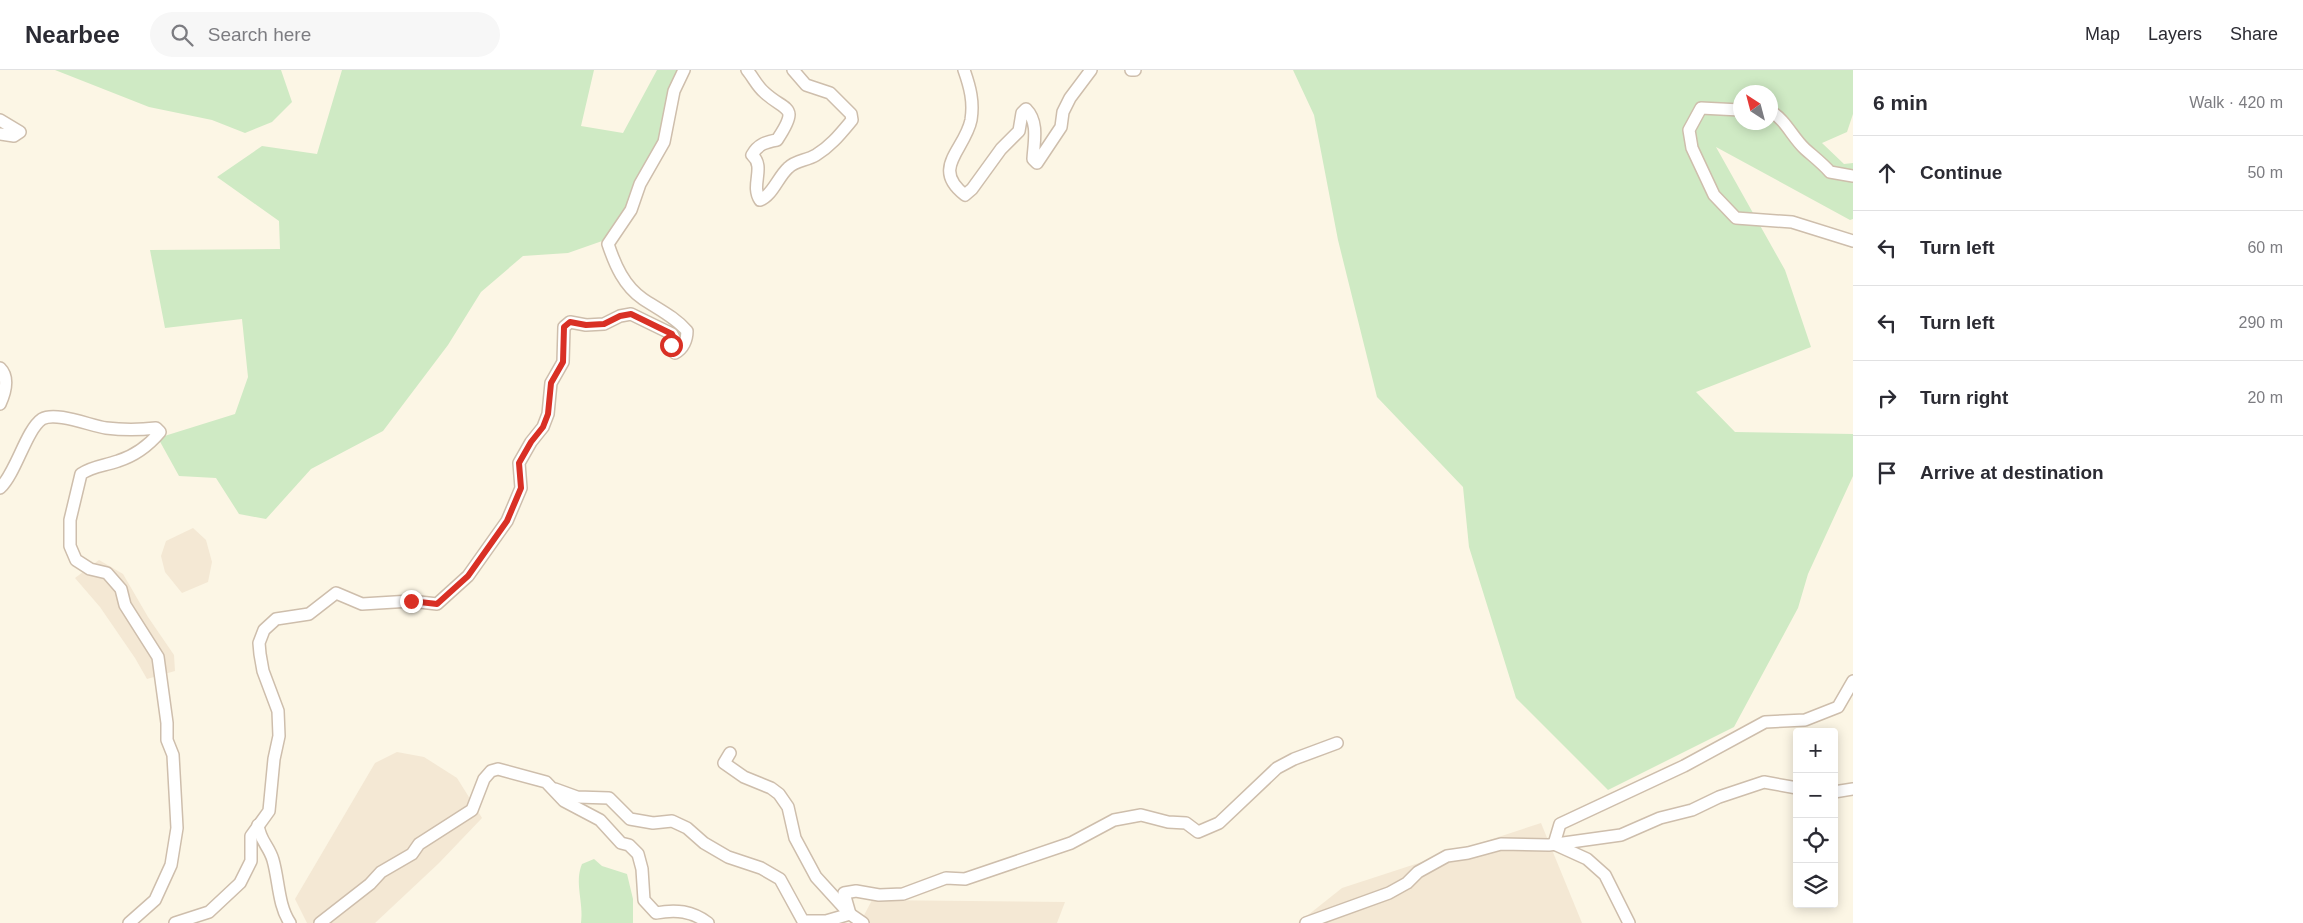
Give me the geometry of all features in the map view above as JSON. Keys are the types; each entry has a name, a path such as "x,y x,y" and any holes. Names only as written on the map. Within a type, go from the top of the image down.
{"street":[{"path":"175,923 209,912 240,883 251,861 251,836 269,811 274,760 279,736 278,711 263,671 260,654 259,644 264,630 276,619 309,614 336,593 362,604 411,601 437,604 468,576 507,521 521,488 519,463 531,442 543,427 548,414 551,383 563,362 564,327 570,322 586,325 604,324 620,316 631,314 672,334 674,338 671,350 675,353 680,350 687,338 687,331 680,322 641,298 623,280 615,265 608,244 630,210 640,184 664,142 674,91 684,70"},
{"path":"747,70 764,92 786,106 789,114 785,128 777,140 765,142 756,148 752,155 758,160 759,166 756,180 757,195 760,200 766,198 780,175 793,163 814,156 833,142 852,120 851,114 830,93 806,84 793,70"},
{"path":"964,70 973,102 971,120 966,139 955,152 948,170 954,186 965,195 972,189 1001,149 1019,131 1022,113 1026,109 1032,115 1035,129 1033,159 1038,163 1061,127 1063,112 1070,98 1091,70"},
{"path":"1733,110 1701,108 1689,130 1692,148 1714,195 1736,218 1792,222 1853,241"},
{"path":"1778,118 1790,128 1804,148 1819,159 1830,172 1853,176"},
{"path":"0,120 20,132 14,136 0,134"},
{"path":"0,368 4,372 6,385 0,404"},
{"path":"0,488 34,428 42,419 52,417 105,428 138,431 156,428 160,432 137,452 118,461 93,467 80,474 70,520 70,546 76,560 90,569 107,573 121,589 125,604 158,657 163,682 167,740 173,755 177,828 171,866 155,900 129,923"},
{"path":"1554,844 1560,824 1684,766 1765,722 1805,720 1838,707 1853,681"},
{"path":"850,914 844,893 856,891 880,895 903,894 946,878 965,879 1071,843 1114,820 1141,815 1168,822 1186,824 1198,832 1219,823 1278,768 1294,759 1337,743"},
{"path":"730,753 724,763 744,777 771,788 784,800 788,807 795,838 816,877 850,914 863,923"},
{"path":"320,923 370,884 381,872 412,854 419,844 472,810 484,779 491,771 498,769 546,782 564,801 600,820 621,843 629,845 638,854 642,869 644,900 656,913 670,910 695,913 708,923"},
{"path":"1306,923 1389,893 1407,883 1418,872 1447,856 1468,853 1501,844 1554,844 1621,835 1660,818 1692,810 1738,790 1764,782 1793,787"},
{"path":"555,790 577,798 609,798 630,819 653,823 672,821 687,828 704,843 728,857 761,868 780,879 803,920 826,921 850,914"},
{"path":"1838,792 1853,790"},
{"path":"258,825 260,838 270,850 274,862 283,913 290,923"},
{"path":"1554,844 1587,859 1604,875 1630,923"}],"shaded area":[{"path":"193,528 206,540 212,562 208,582 182,593 165,572 161,556 166,541"},
{"path":"99,560 123,574 148,617 174,655 175,671 147,679 100,607 75,578"},
{"path":"397,752 424,757 457,778 482,818 439,863 375,923 307,923 295,899 375,763"},
{"path":"1541,823 1582,923 1298,923 1342,888"},
{"path":"872,900 1065,902 1057,923 860,923"}],"green space":[{"path":"55,70 281,70 292,102 272,122 245,133 212,120 149,107"},
{"path":"342,70 594,70 581,126 623,133 657,70 684,70 664,142 628,205 605,240 568,253 523,256 481,292 448,345 383,431 311,469 266,519 239,514 216,478 179,476 158,438 235,414 248,377 242,319 165,328 150,250 280,249 279,221 217,177 262,146 317,154"},
{"path":"1293,70 1853,70 1853,114 1847,132 1822,143 1844,164 1853,163 1853,219 1850,220 1716,147 1785,270 1811,347 1696,392 1735,432 1853,434 1853,476 1808,574 1798,608 1734,727 1608,790 1516,698 1469,547 1463,487 1377,397 1338,240 1314,115"},
{"path":"594,859 602,866 627,874 633,899 633,923 581,923 580,871 582,864"}],"route":[{"path":"411,601 437,604 468,576 507,521 521,488 519,463 531,442 543,427 548,414 551,383 563,362 564,327 570,322 586,325 604,324 620,316 631,314 672,334 674,338 671,345"}]}
